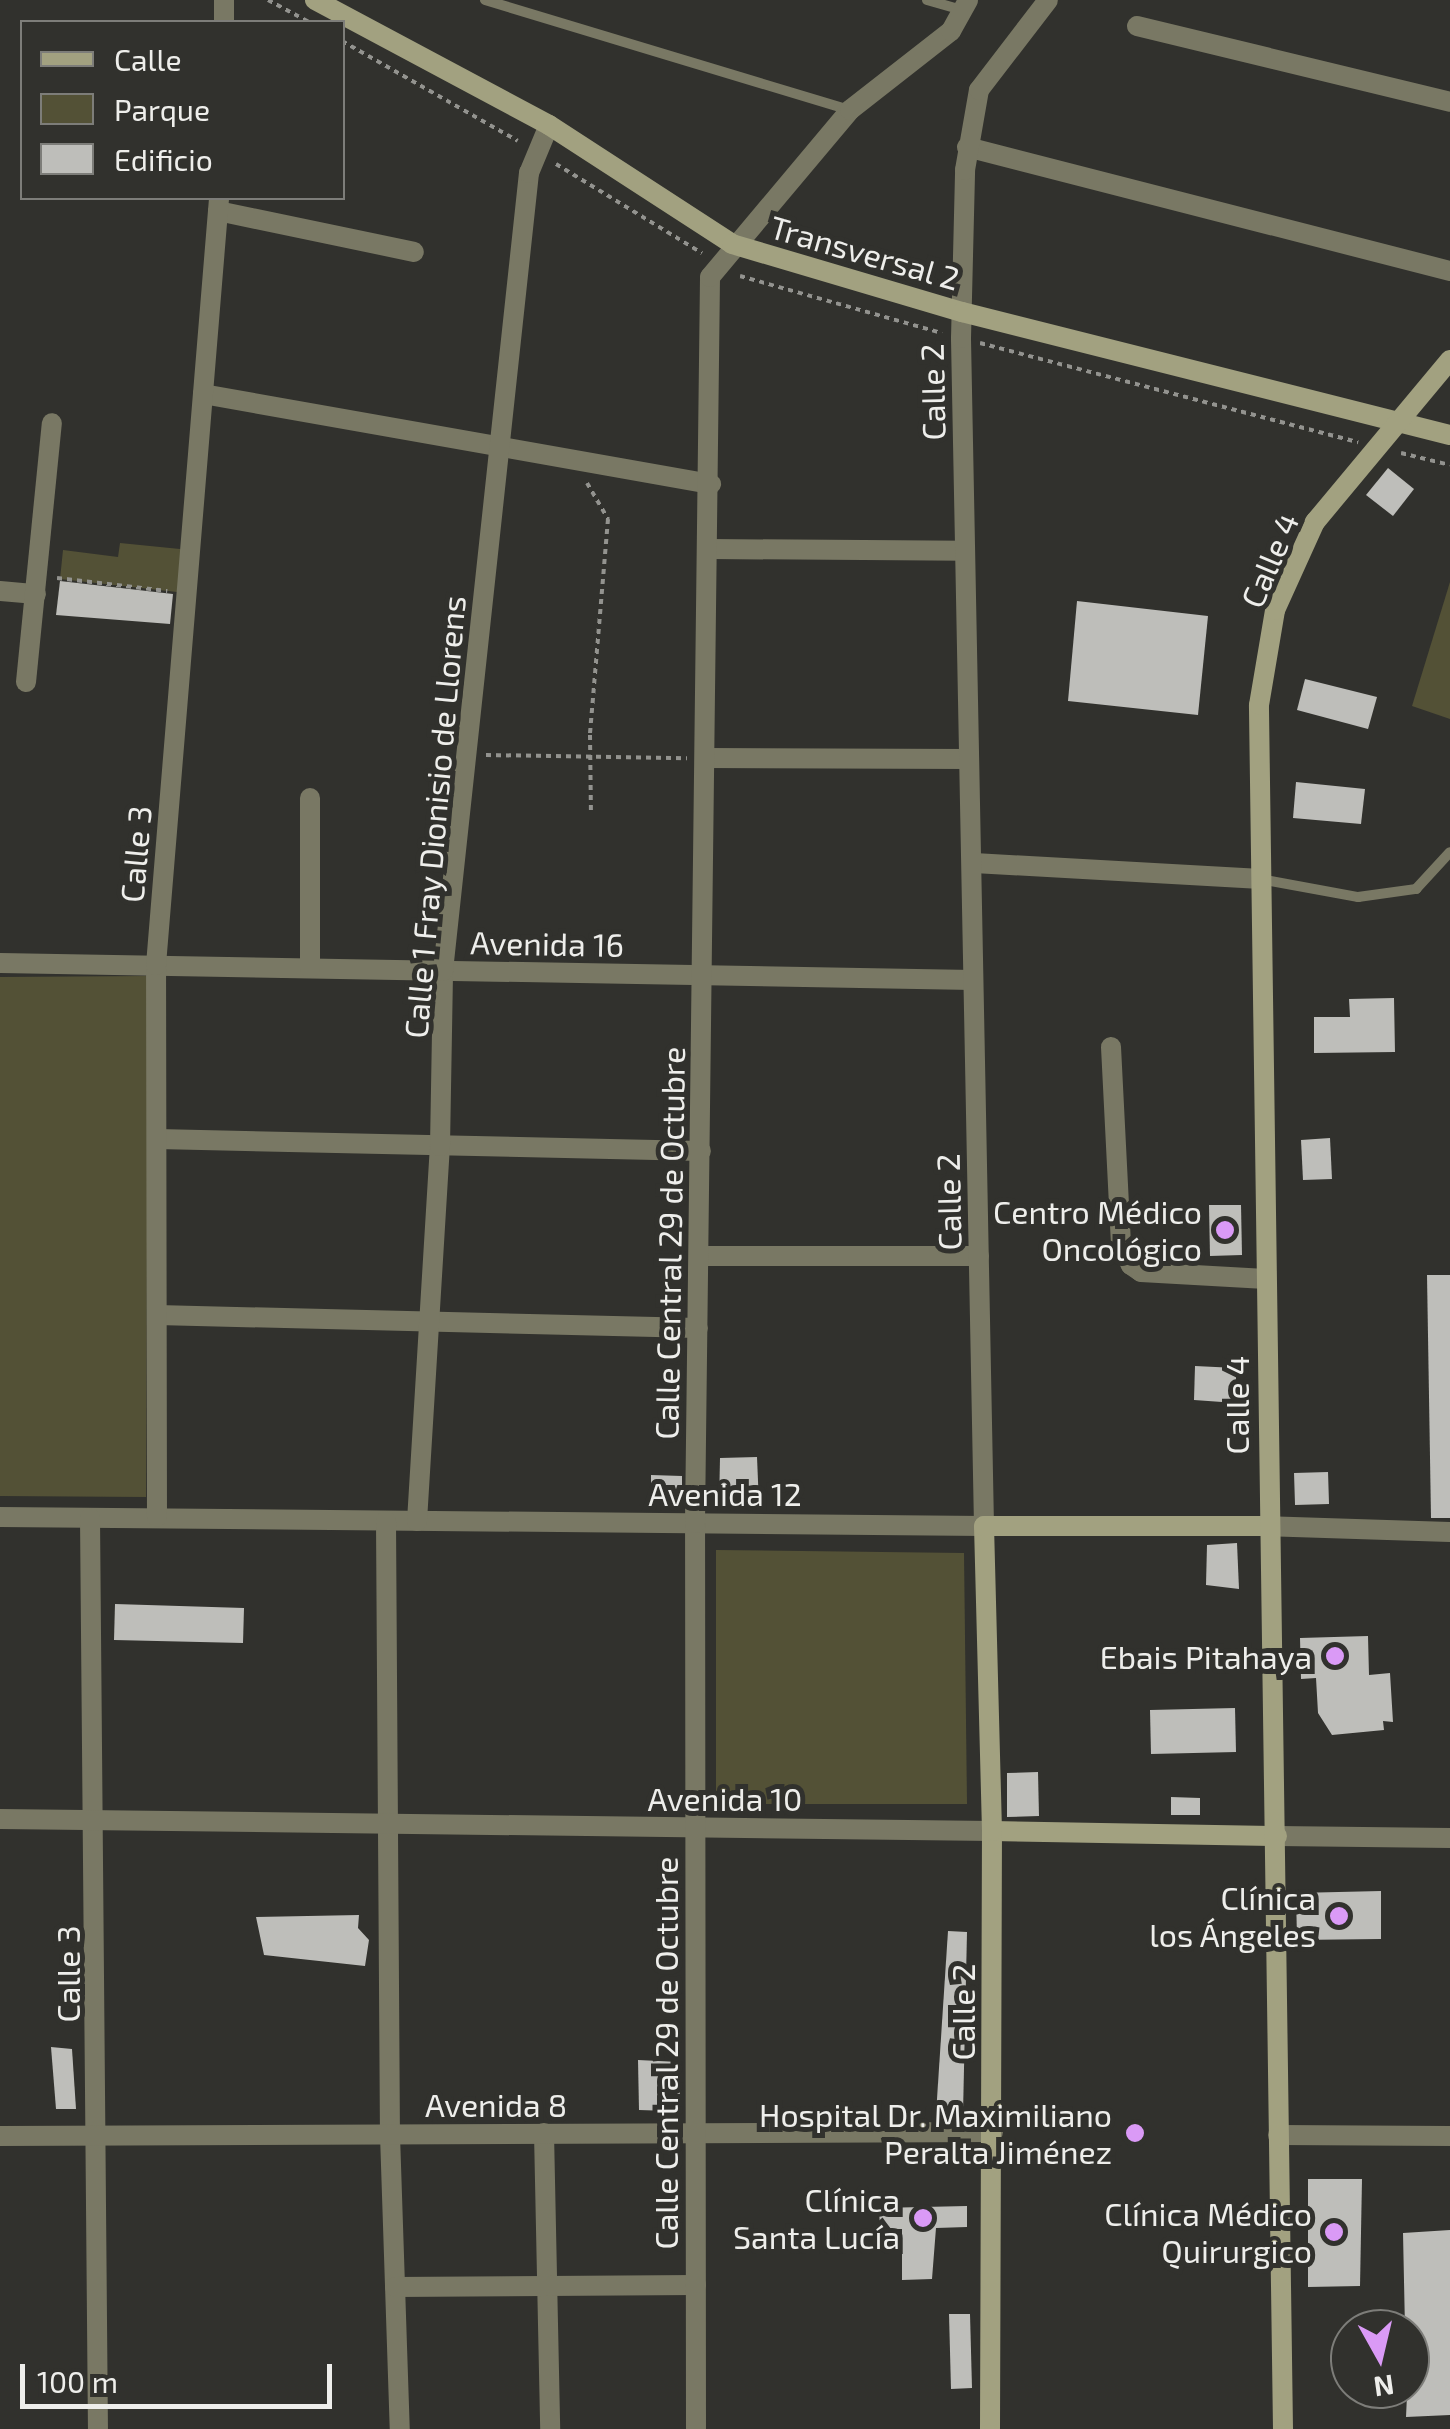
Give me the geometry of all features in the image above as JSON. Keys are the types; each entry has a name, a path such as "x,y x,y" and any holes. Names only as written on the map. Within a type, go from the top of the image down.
{"street":[{"name":"Transversal 2","path":"315,0 549,125 732,244 962,312 1450,435"},
{"name":"Calle 2","path":"990,2429 992,1831 961,338 966,146 979,90 1048,0"},
{"name":"Calle Central 29 de Octubre","path":"696,2429 695,1523 711,484 710,277 732,244 850,110 951,31 967,6"},
{"path":"1137,26 1450,102"},
{"name":"Calle 1 Fray Dionisio de Llorens","path":"416,1521 440,1146 443,971 529,173 549,125"},
{"path":"966,146 1450,271"},
{"path":"219,204 414,252"},
{"name":"Calle 3","path":"158,1517 156,965 219,204"},
{"name":"Calle 4","path":"1283,2429 1277,1836 1266,1526 1266,1279 1257,879 1259,705 1275,610 1314,522 1450,360"},
{"path":"202,394 711,484"},
{"path":"26,682 52,423"},
{"path":"710,549 965,551"},
{"path":"0,591 37,586"},
{"path":"706,758 969,759"},
{"path":"310,798 310,968"},
{"path":"974,863 1257,879"},
{"name":"Avenida 16","path":"0,963 973,980"},
{"path":"1111,1047 1121,1244 1131,1265 1140,1272 1266,1279"},
{"path":"157,1139 700,1151"},
{"path":"699,1256 979,1256"},
{"path":"157,1315 698,1328"},
{"name":"Avenida 12","path":"0,1518 1266,1526 1450,1532"},
{"name":"Calle 3","path":"90,1518 96,1820 98,2429"},
{"path":"386,1520 390,2135 400,2429"},
{"name":"Avenida 10","path":"0,1818 386,1828 1450,1838"},
{"name":"Avenida 8","path":"0,2136 992,2132"},
{"path":"544,2134 550,2429"},
{"path":"1278,2135 1450,2136"},
{"path":"395,2287 696,2285"}],"lane":[{"path":"485,0 850,110"},
{"path":"927,0 967,6"},
{"path":"1257,879 1358,897 1416,889 1450,852"}],"path":[{"path":"268,0 305,20"},
{"path":"748,281 1450,465"},
{"path":"573,461 608,519 590,757 591,812"},
{"path":"37,586 186,593"},
{"path":"466,755 706,758"}],"green space":[{"path":"120,543 190,550 186,593 60,579 63,550 118,557"},
{"path":"1450,582 1450,719 1412,706"},
{"path":"148,976 146,1497 0,1496 0,977"},
{"path":"716,1550 964,1553 967,1804 716,1804"}],"building":[{"path":"1388,468 1414,489 1393,516 1366,495"},
{"path":"60,581 173,594 170,624 56,615"},
{"path":"1077,601 1208,616 1198,715 1068,701"},
{"path":"1305,679 1377,697 1368,729 1297,710"},
{"path":"1296,782 1365,789 1361,824 1293,818"},
{"path":"1394,998 1395,1052 1314,1053 1314,1017 1350,1017 1349,999"},
{"path":"1330,1138 1332,1179 1303,1180 1301,1140"},
{"name":"Centro Médico Oncológico","path":"1209,1205 1241,1205 1242,1255 1210,1256"},
{"path":"1427,1275 1450,1275 1450,1518 1431,1518"},
{"path":"1195,1366 1236,1368 1236,1403 1194,1400"},
{"path":"757,1457 759,1505 719,1506 720,1458"},
{"path":"1328,1472 1329,1504 1295,1505 1294,1473"},
{"path":"651,1475 682,1476 682,1502 651,1502"},
{"path":"1237,1543 1239,1589 1206,1585 1207,1545"},
{"path":"115,1604 244,1608 243,1643 114,1640"},
{"path":"1368,1636 1369,1675 1390,1673 1393,1722 1383,1721 1384,1730 1332,1735 1318,1713 1316,1678 1301,1679 1300,1638"},
{"path":"1235,1708 1236,1752 1151,1754 1150,1710"},
{"path":"1038,1772 1039,1816 1007,1817 1007,1773"},
{"path":"1171,1797 1200,1798 1200,1815 1171,1815"},
{"name":"Clínica los Ángeles","path":"1381,1891 1381,1939 1297,1940 1296,1893"},
{"path":"359,1915 358,1928 369,1940 365,1966 264,1955 256,1917"},
{"path":"948,1931 967,1932 963,2114 936,2114"},
{"path":"51,2047 72,2049 76,2109 56,2109"},
{"path":"638,2060 679,2062 680,2102 670,2111 639,2110"},
{"name":"Clínica Médico Quirurgico","path":"1308,2179 1362,2179 1360,2286 1308,2287"},
{"path":"967,2206 967,2227 936,2228 932,2279 902,2280 902,2229 880,2229 879,2208"},
{"path":"1450,2230 1450,2415 1406,2417 1406,2409 1430,2409 1430,2309 1405,2309 1403,2233"},
{"path":"949,2314 970,2314 972,2388 951,2389"}],"place":[{"name":"Centro Médico Oncológico","path":"1225,1230"},
{"name":"Ebais Pitahaya","path":"1335,1656"},
{"name":"Clínica los Ángeles","path":"1339,1916"},
{"name":"Hospital Dr. Maximiliano Peralta Jiménez","path":"1135,2133"},
{"name":"Clínica Santa Lucía","path":"923,2218"},
{"name":"Clínica Médico Quirurgico","path":"1334,2232"}]}
